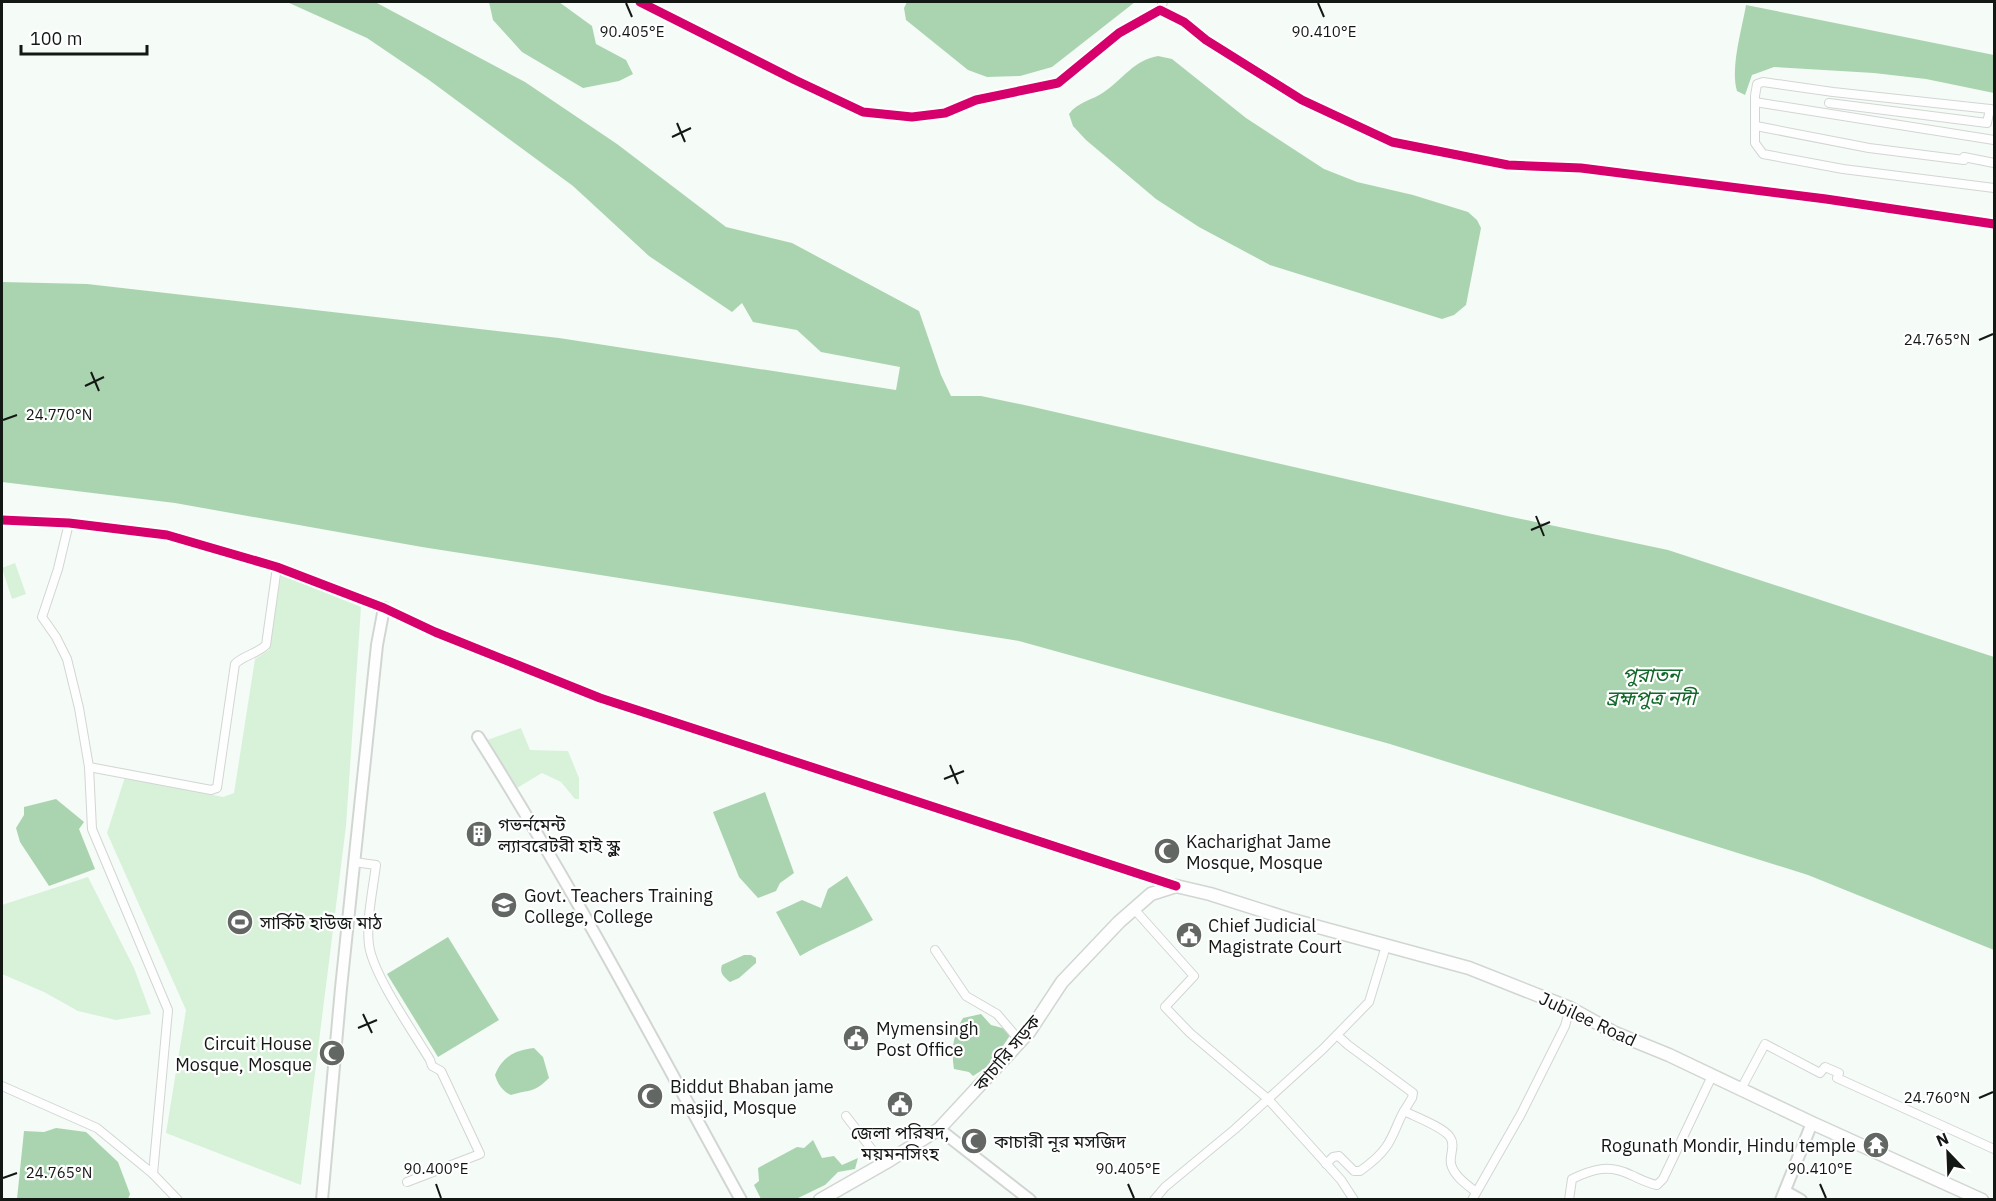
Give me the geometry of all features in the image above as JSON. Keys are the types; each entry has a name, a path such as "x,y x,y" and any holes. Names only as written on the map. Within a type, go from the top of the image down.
{"main road":[{"name":"কাচারি সড়ক","path":"820,1200 939,1129 1020,1041 1062,982 1151,894 1176,886"},
{"name":"Jubilee Road","path":"1176,886 1469,968 1570,1008 1615,1033 1982,1200"}],"street":[{"path":"640,2 863,112 912,117 945,113 976,100 1058,83 1119,33 1160,10 1163,2"},
{"path":"1160,10 1184,22 1206,40 1302,100 1392,142 1508,165 1581,168 1826,199 1995,224"},
{"path":"1829,102 1987,123 1992,110 1763,82 1757,84 1755,143 1763,154 1843,169 1995,188"},
{"path":"1755,102 1995,140"},
{"path":"1756,126 1869,148 1995,163"},
{"path":"2,520 69,523 167,535 277,567 384,608 435,632 600,698 1176,886"},
{"path":"69,523 58,569 42,617 56,637 67,659 80,708 89,767 92,829 168,1011 153,1174"},
{"path":"89,767 211,790 217,788 235,664 266,645 277,567"},
{"path":"322,1200 354,862 377,645 384,608"},
{"path":"478,737 526,813 608,956 741,1200"},
{"path":"354,862 376,865 369,924 369,945 373,959 432,1066 441,1071 480,1154 407,1182"},
{"path":"1134,909 1194,976 1165,1007 1190,1033 1268,1099 1341,1180 1354,1200"},
{"path":"1154,1200 1165,1187 1268,1099 1369,1002 1386,946"},
{"path":"935,950 966,996 997,1014 1020,1041"},
{"path":"1472,1200 1521,1114 1564,1026 1570,1008"},
{"path":"1326,1164 1336,1155 1354,1171 1360,1171 1375,1160 1386,1148 1413,1093 1337,1035"},
{"path":"1742,1089 1765,1044 1820,1073 1825,1067 1839,1073 1838,1078 1995,1149"},
{"path":"1569,1200 1572,1179 1601,1167 1628,1173 1646,1183 1657,1185 1663,1179 1712,1076"},
{"path":"2,1086 97,1128 153,1174 178,1200"},
{"path":"1404,1111 1449,1135 1453,1144 1450,1161 1452,1168 1459,1178 1476,1192"},
{"path":"846,1116 883,1164"},
{"path":"1801,1200 1783,1196 1812,1123"},
{"path":"939,1129 1030,1200"}],"shaded area":[{"path":"15,563 26,594 12,599 2,568"},
{"name":"সার্কিট হাউজ মাঠ","path":"281,575 361,607 346,826 301,1185 166,1133 186,1010 107,833 125,777 223,797 234,793 255,659 269,650"},
{"path":"521,728 530,750 568,751 579,778 579,799 575,799 561,782 542,773 517,788 487,740"},
{"path":"88,877 134,968 151,1014 116,1020 78,1011 44,992 2,974 2,905"}],"water":[{"name":"পুরাতন ব্রহ্মপুত্র নদী","path":"287,2 375,2 525,82 617,144 726,227 792,243 919,311 941,375 951,396 981,396 1029,406 1507,516 1668,550 1994,657 1994,950 1808,875 1390,744 1019,641 422,547 175,503 2,482 2,282 87,284 559,338 896,390 900,367 821,352 797,330 753,322 742,303 732,312 649,256 573,186 429,80 367,38"},
{"path":"489,2 559,2 592,26 596,44 626,60 633,74 619,81 583,88 522,52 493,20"},
{"path":"907,2 1135,2 1052,67 1020,76 987,77 968,70 906,20 904,8"},
{"path":"1746,5 1994,55 1994,93 1926,79 1874,73 1774,67 1752,75 1745,95 1737,91 1735,71 1737,48"},
{"path":"1158,56 1172,59 1246,118 1324,169 1357,182 1413,195 1468,212 1477,220 1481,228 1466,305 1454,315 1442,319 1270,265 1199,227 1156,199 1086,140 1073,126 1069,114 1076,107 1104,92 1142,61"},
{"path":"765,792 794,873 780,883 776,891 758,898 739,877 713,812"},
{"path":"56,799 84,822 79,829 95,869 49,886 20,842 16,828 24,815 24,807"},
{"path":"847,876 873,920 800,956 776,912 802,900 821,908 828,889"},
{"path":"448,937 499,1020 438,1057 387,974"},
{"path":"744,955 756,958 756,963 739,978 730,982 722,973 722,965"},
{"path":"981,1014 991,1025 1006,1029 1011,1034 990,1065 973,1076 969,1072 954,1069 954,1043 963,1018"},
{"path":"534,1048 543,1057 549,1078 535,1089 511,1095 501,1087 495,1075 505,1059 521,1051"},
{"path":"56,1128 86,1132 118,1162 130,1194 128,1199 17,1199 24,1131 44,1132"},
{"path":"813,1140 822,1158 834,1156 842,1165 858,1158 855,1169 838,1172 825,1185 796,1199 761,1199 754,1185 759,1181 758,1168 797,1147 804,1148"}],"cycle path":[{"path":"640,2 863,112 912,117 945,113 976,100 1058,83 1119,33 1160,10 1184,22 1206,40 1302,100 1392,142 1508,165 1581,168 1826,199 1994,224"},
{"path":"2,520 69,523 167,535 277,567 384,608 435,632 600,698 1176,886"}],"place":[{"name":"গভর্নমেন্ট ল্যাবরেটরী হাই স্কুল","path":"479,834"},
{"name":"Kacharighat Jame Mosque, Mosque","path":"1167,851"},
{"name":"Govt. Teachers Training College, College","path":"504,905"},
{"name":"সার্কিট হাউজ মাঠ","path":"240,922"},
{"name":"Chief Judicial Magistrate Court","path":"1189,935"},
{"name":"Mymensingh Post Office","path":"856,1038"},
{"name":"Circuit House Mosque, Mosque","path":"332,1053"},
{"name":"Biddut Bhaban jame masjid, Mosque","path":"650,1096"},
{"name":"জেলা পরিষদ, ময়মনসিংহ","path":"900,1104"},
{"name":"কাচারী নূর মসজিদ","path":"974,1141"},
{"name":"Rogunath Mondir, Hindu temple","path":"1876,1145"}]}
